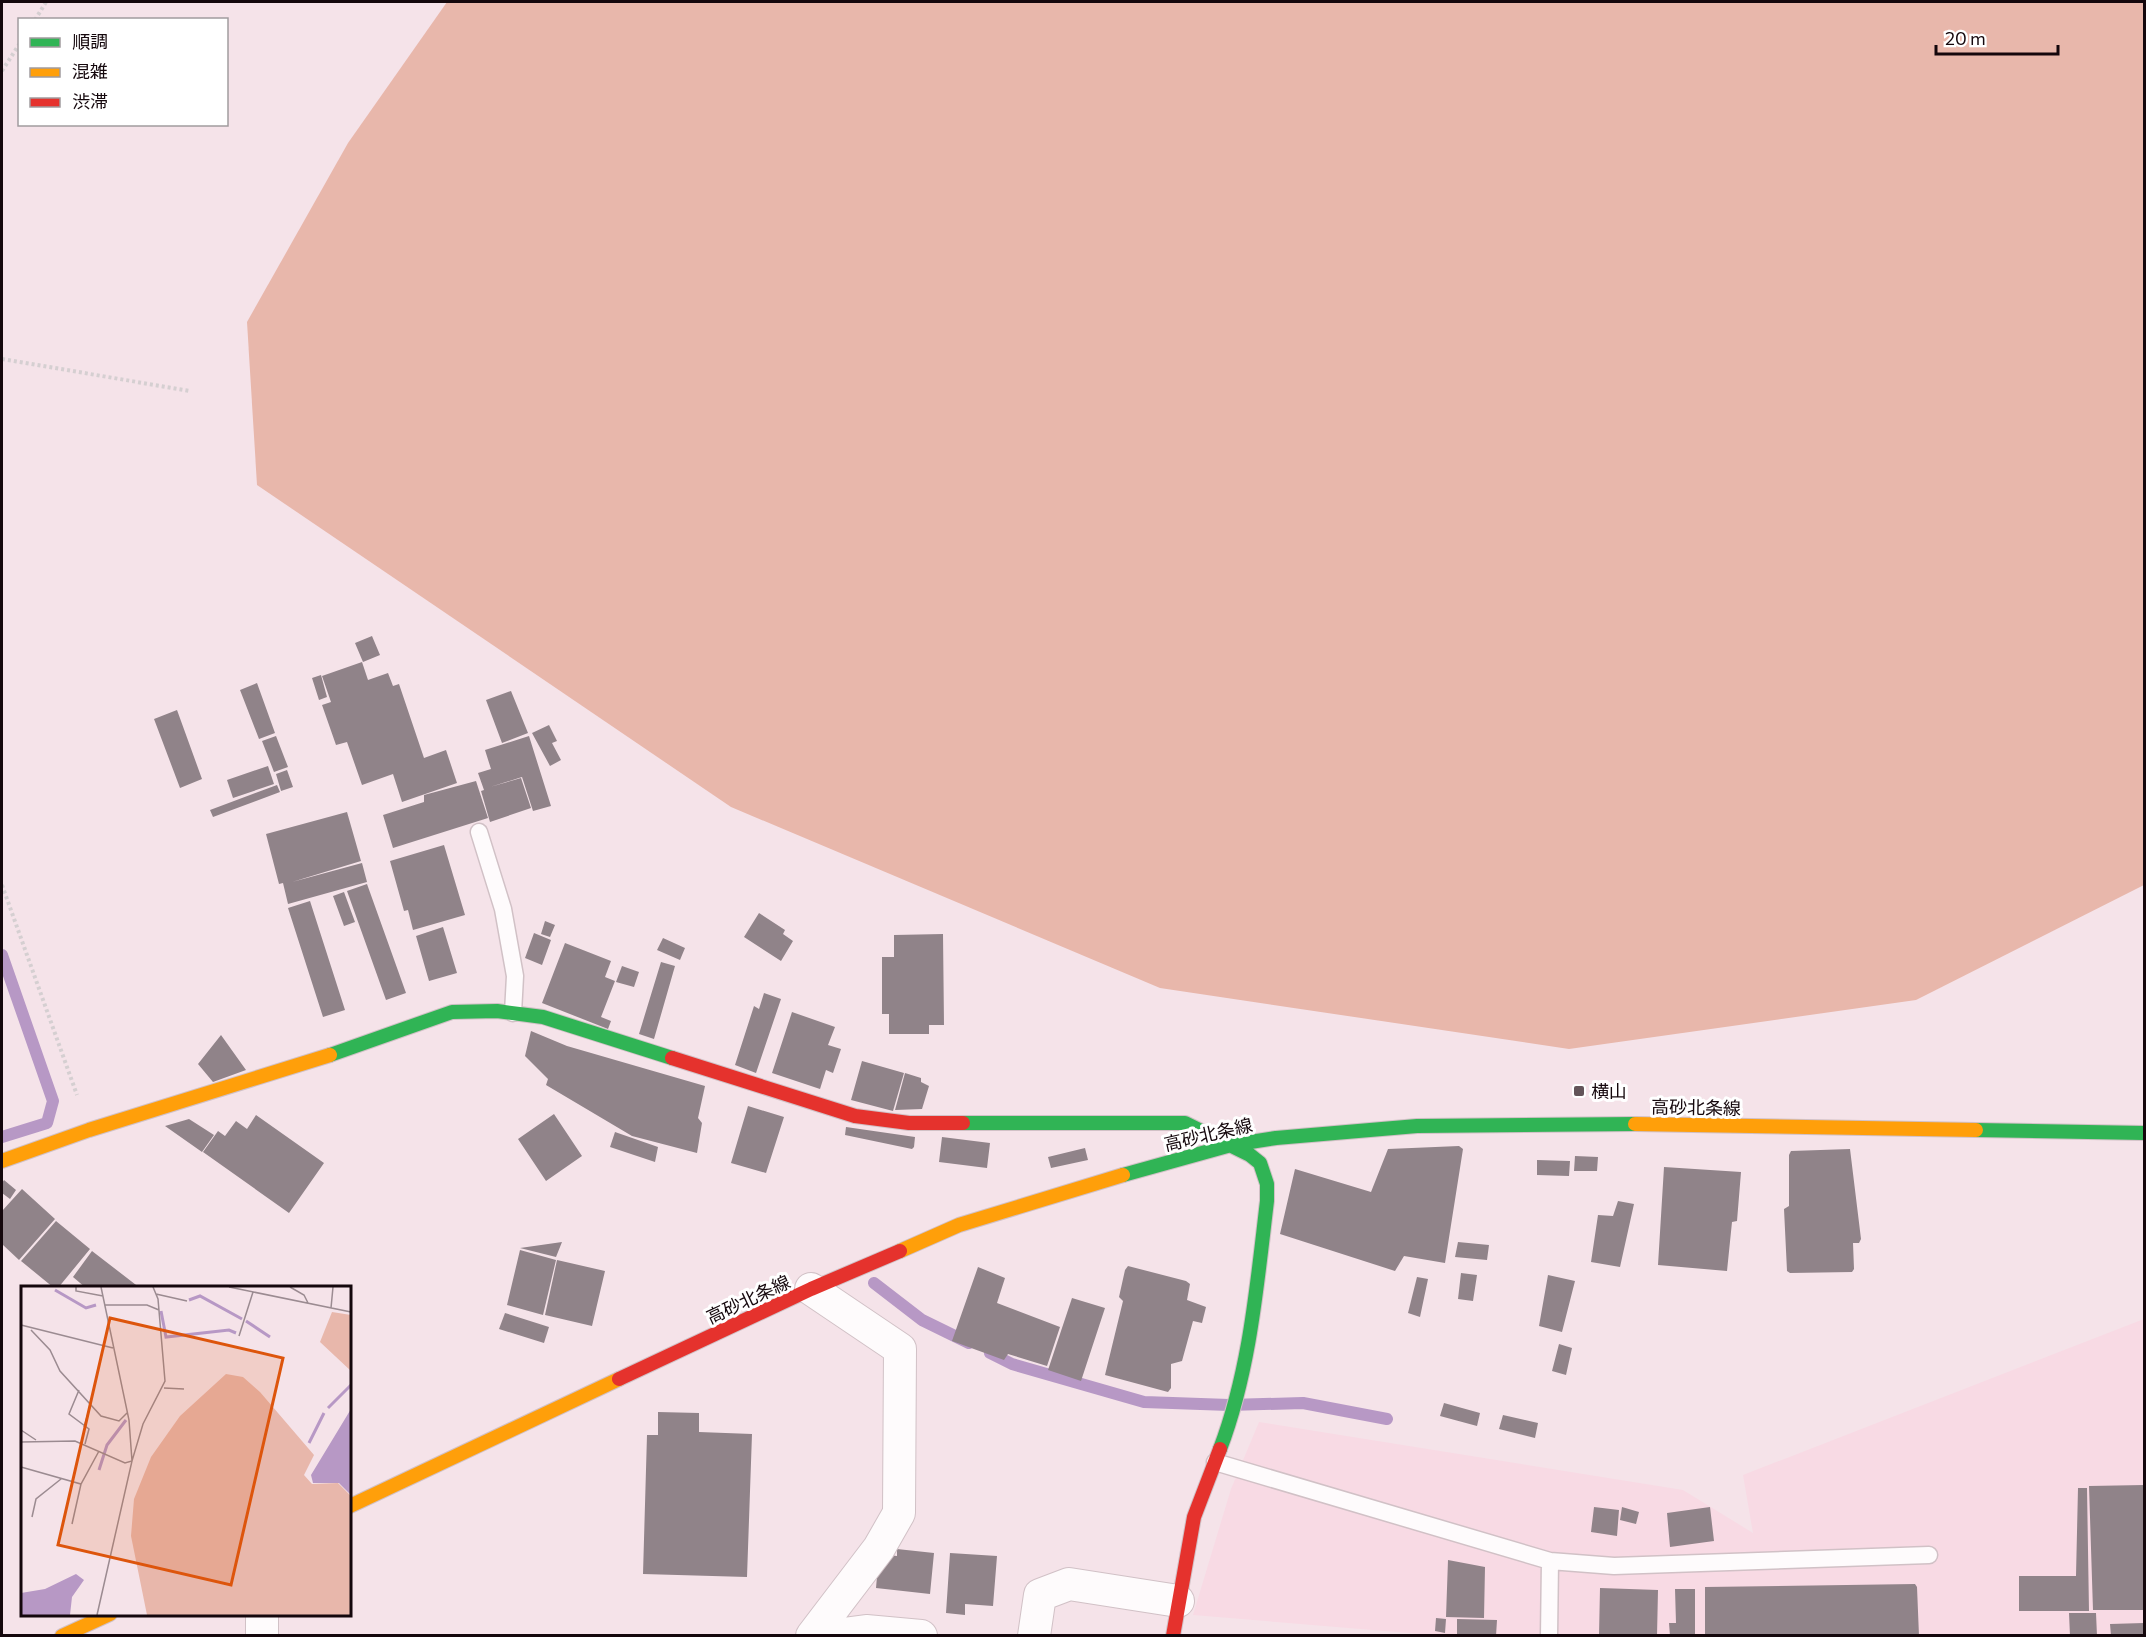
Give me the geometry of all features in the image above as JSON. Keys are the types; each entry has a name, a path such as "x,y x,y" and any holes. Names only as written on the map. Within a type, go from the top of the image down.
{"main road":[{"path":"2,1161 89,1130 339,1052 452,1012 497,1011 543,1017 594,1035 863,1117 909,1123 1185,1123 1232,1145 1260,1163 1267,1184 1267,1201 1254,1314 1238,1389 1230,1422 1194,1517 1173,1635"},
{"name":"高砂北条線","path":"351,1506 811,1290 960,1225 1148,1167 1232,1145 1276,1138 1417,1126 1588,1123 2145,1133"},
{"path":"62,1635 105,1616"}],"street":[{"path":"811,1290 900,1350 901,1376 899,1513 879,1548 812,1635"},
{"path":"1034,1635 1040,1595 1069,1584 1178,1600"},
{"path":"262,1616 262,1635"},
{"path":"836,1635 866,1631 921,1635"}],"lane":[{"path":"479,832 503,909 515,976 513,1013"},
{"path":"1215,1461 1550,1561 1614,1566 1929,1555"},
{"path":"1549,1635 1550,1561"}],"path":[{"path":"36,18 46,2"},
{"path":"2,71 18,46"},
{"path":"2,359 190,391"},
{"path":"2,885 89,1130"}],"shaded area":[{"path":"447,2 2144,2 2144,885 1916,1000 1569,1049 1160,988 731,807 257,485 247,322 348,143"},
{"path":"2144,1319 2144,1635 1445,1636 1193,1615 1231,1489 1259,1422 1683,1490 1753,1533 1743,1475"}],"building":[{"path":"372,636 380,655 363,662 355,643"},
{"path":"362,662 368,680 388,673 393,686 399,684 424,758 446,750 457,783 402,802 393,774 362,785 347,742 336,745 322,705 331,702 322,676"},
{"path":"321,675 327,697 319,700 312,678"},
{"path":"257,683 275,733 259,739 240,690"},
{"path":"511,691 528,733 502,743 486,700"},
{"path":"177,710 202,779 180,788 154,719"},
{"path":"549,725 557,741 552,743 561,760 550,766 532,733"},
{"path":"276,736 288,767 274,772 262,741"},
{"path":"529,736 551,806 533,811 522,777 490,787 521,778 531,808 490,822 478,773 491,769 485,750"},
{"path":"268,766 274,784 233,798 227,780"},
{"path":"287,770 293,787 281,791 276,774"},
{"path":"476,781 488,818 393,848 383,815 424,802 424,795"},
{"path":"277,785 280,792 213,817 210,810"},
{"path":"347,812 361,861 292,882 362,863 367,882 288,904 283,883 279,884 266,834"},
{"path":"444,845 465,915 413,930 408,910 404,911 390,861"},
{"path":"367,884 406,993 386,1000 347,891"},
{"path":"344,892 355,922 344,926 333,896"},
{"path":"310,901 345,1010 323,1017 288,908"},
{"path":"759,913 785,930 783,934 793,941 781,961 744,937"},
{"path":"545,921 555,925 550,937 541,934"},
{"path":"443,927 457,973 429,981 416,936"},
{"path":"534,933 551,940 542,965 525,958"},
{"path":"943,934 944,1025 929,1025 929,1034 889,1034 889,1014 882,1014 882,957 894,957 894,935"},
{"path":"663,938 685,948 680,960 657,950"},
{"path":"565,943 611,961 605,977 615,981 601,1017 611,1021 608,1029 542,1003"},
{"path":"661,962 675,966 654,1039 639,1034"},
{"path":"622,966 639,972 634,987 616,982"},
{"path":"764,993 781,999 756,1073 735,1065 754,1006 759,1009"},
{"path":"792,1012 835,1027 828,1045 841,1049 833,1073 826,1070 820,1089 772,1073"},
{"path":"531,1031 567,1046 705,1086 698,1118 702,1123 697,1153 632,1136 546,1085 548,1079 525,1056"},
{"path":"221,1035 246,1070 213,1082 198,1064"},
{"path":"862,1061 904,1073 893,1111 851,1100"},
{"path":"905,1073 921,1078 921,1082 929,1086 922,1109 895,1110"},
{"path":"748,1106 784,1117 766,1173 731,1163"},
{"path":"554,1114 582,1156 546,1181 518,1139"},
{"path":"256,1115 324,1163 289,1213 203,1152 218,1131 225,1136 236,1121 247,1129"},
{"path":"189,1119 214,1135 202,1152 165,1126"},
{"path":"846,1127 915,1137 914,1147 912,1149 845,1135"},
{"path":"615,1132 658,1147 655,1162 610,1147"},
{"path":"942,1137 990,1143 987,1168 939,1162"},
{"path":"1459,1146 1463,1149 1445,1263 1404,1256 1395,1271 1280,1234 1295,1169 1371,1192 1388,1149"},
{"path":"1085,1148 1088,1160 1051,1168 1048,1157"},
{"path":"1850,1149 1861,1239 1859,1243 1853,1243 1854,1269 1852,1272 1790,1273 1787,1271 1784,1209 1789,1206 1789,1155 1791,1151"},
{"path":"1575,1156 1598,1157 1597,1171 1574,1171"},
{"path":"1537,1160 1570,1161 1569,1176 1537,1175"},
{"path":"1664,1167 1741,1172 1737,1221 1732,1222 1727,1271 1658,1265"},
{"path":"4,1180 16,1190 10,1199 2,1193"},
{"path":"22,1189 55,1219 19,1260 2,1244 2,1211"},
{"path":"1618,1201 1634,1204 1620,1267 1591,1262 1598,1215 1613,1216"},
{"path":"56,1221 90,1249 60,1286 52,1286 21,1261"},
{"path":"562,1242 556,1257 520,1248"},
{"path":"1458,1242 1489,1245 1487,1260 1455,1257"},
{"path":"520,1250 556,1260 543,1315 507,1305"},
{"path":"92,1251 137,1286 84,1286 73,1277"},
{"path":"557,1260 605,1271 592,1326 545,1315"},
{"path":"1128,1266 1186,1281 1190,1284 1187,1300 1206,1307 1202,1323 1193,1321 1182,1361 1171,1364 1171,1388 1168,1392 1105,1375 1123,1301 1119,1297"},
{"path":"978,1267 1005,1278 997,1303 1060,1327 1047,1366 1008,1354 1004,1360 952,1341"},
{"path":"1461,1273 1477,1275 1473,1301 1458,1299"},
{"path":"1548,1275 1575,1281 1562,1332 1539,1326"},
{"path":"1417,1277 1428,1279 1420,1317 1408,1313"},
{"path":"1072,1298 1105,1308 1081,1381 1048,1370"},
{"path":"505,1313 549,1327 544,1343 499,1329"},
{"path":"1559,1344 1572,1348 1566,1375 1552,1371"},
{"path":"1444,1403 1480,1413 1477,1426 1440,1416"},
{"path":"658,1412 699,1413 699,1432 752,1434 747,1577 643,1574 647,1435 658,1435"},
{"path":"1503,1415 1538,1423 1535,1438 1499,1429"},
{"path":"2144,1485 2144,1610 2093,1610 2089,1486"},
{"path":"2078,1488 2087,1488 2089,1611 2019,1611 2019,1576 2076,1576"},
{"path":"1594,1507 1619,1510 1617,1536 1591,1532"},
{"path":"1622,1507 1639,1512 1636,1524 1620,1520"},
{"path":"1710,1507 1714,1541 1670,1547 1667,1513"},
{"path":"897,1549 934,1553 930,1594 876,1588 879,1554 897,1556"},
{"path":"950,1553 997,1556 993,1606 965,1604 965,1615 946,1613"},
{"path":"1448,1560 1485,1567 1484,1618 1446,1617"},
{"path":"1915,1584 1919,1636 1705,1636 1705,1587"},
{"path":"1600,1588 1658,1590 1657,1636 1599,1636"},
{"path":"1675,1589 1695,1589 1695,1636 1670,1636 1669,1623 1676,1623"},
{"path":"2069,1613 2096,1613 2097,1636 2070,1636"},
{"path":"1436,1618 1446,1619 1445,1633 1435,1631"},
{"path":"1457,1619 1497,1620 1496,1636 1457,1636"},
{"path":"2144,1623 2144,1636 2111,1636 2110,1624"}],"waterway":[{"path":"2,955 53,1101 47,1123 2,1137"},
{"path":"874,1283 922,1320 969,1343"},
{"path":"990,1353 1012,1364 1144,1402 1229,1405 1303,1403 1387,1419"}],"traffic: fast":[{"path":"330,1055 452,1012 497,1011 543,1017 672,1058"},
{"path":"963,1123 1185,1123 1250,1155 1260,1163 1267,1184 1267,1201 1256,1295 1239,1389 1220,1449"},
{"path":"1123,1175 1231,1145 1276,1138 1417,1126 1635,1124"},
{"path":"1976,1130 2144,1133"}],"traffic: slow":[{"path":"2,1161 89,1130 330,1055"},
{"path":"1635,1124 1976,1130"},
{"path":"900,1251 959,1225 1123,1175"},
{"path":"351,1506 619,1379"},
{"path":"62,1636 106,1616"}],"traffic: jam":[{"path":"672,1058 855,1116 909,1123 963,1123"},
{"path":"619,1379 811,1289 900,1251"},
{"path":"1173,1636 1194,1517 1220,1449"}],"place":[{"name":"横山","path":"1579,1091"}]}
